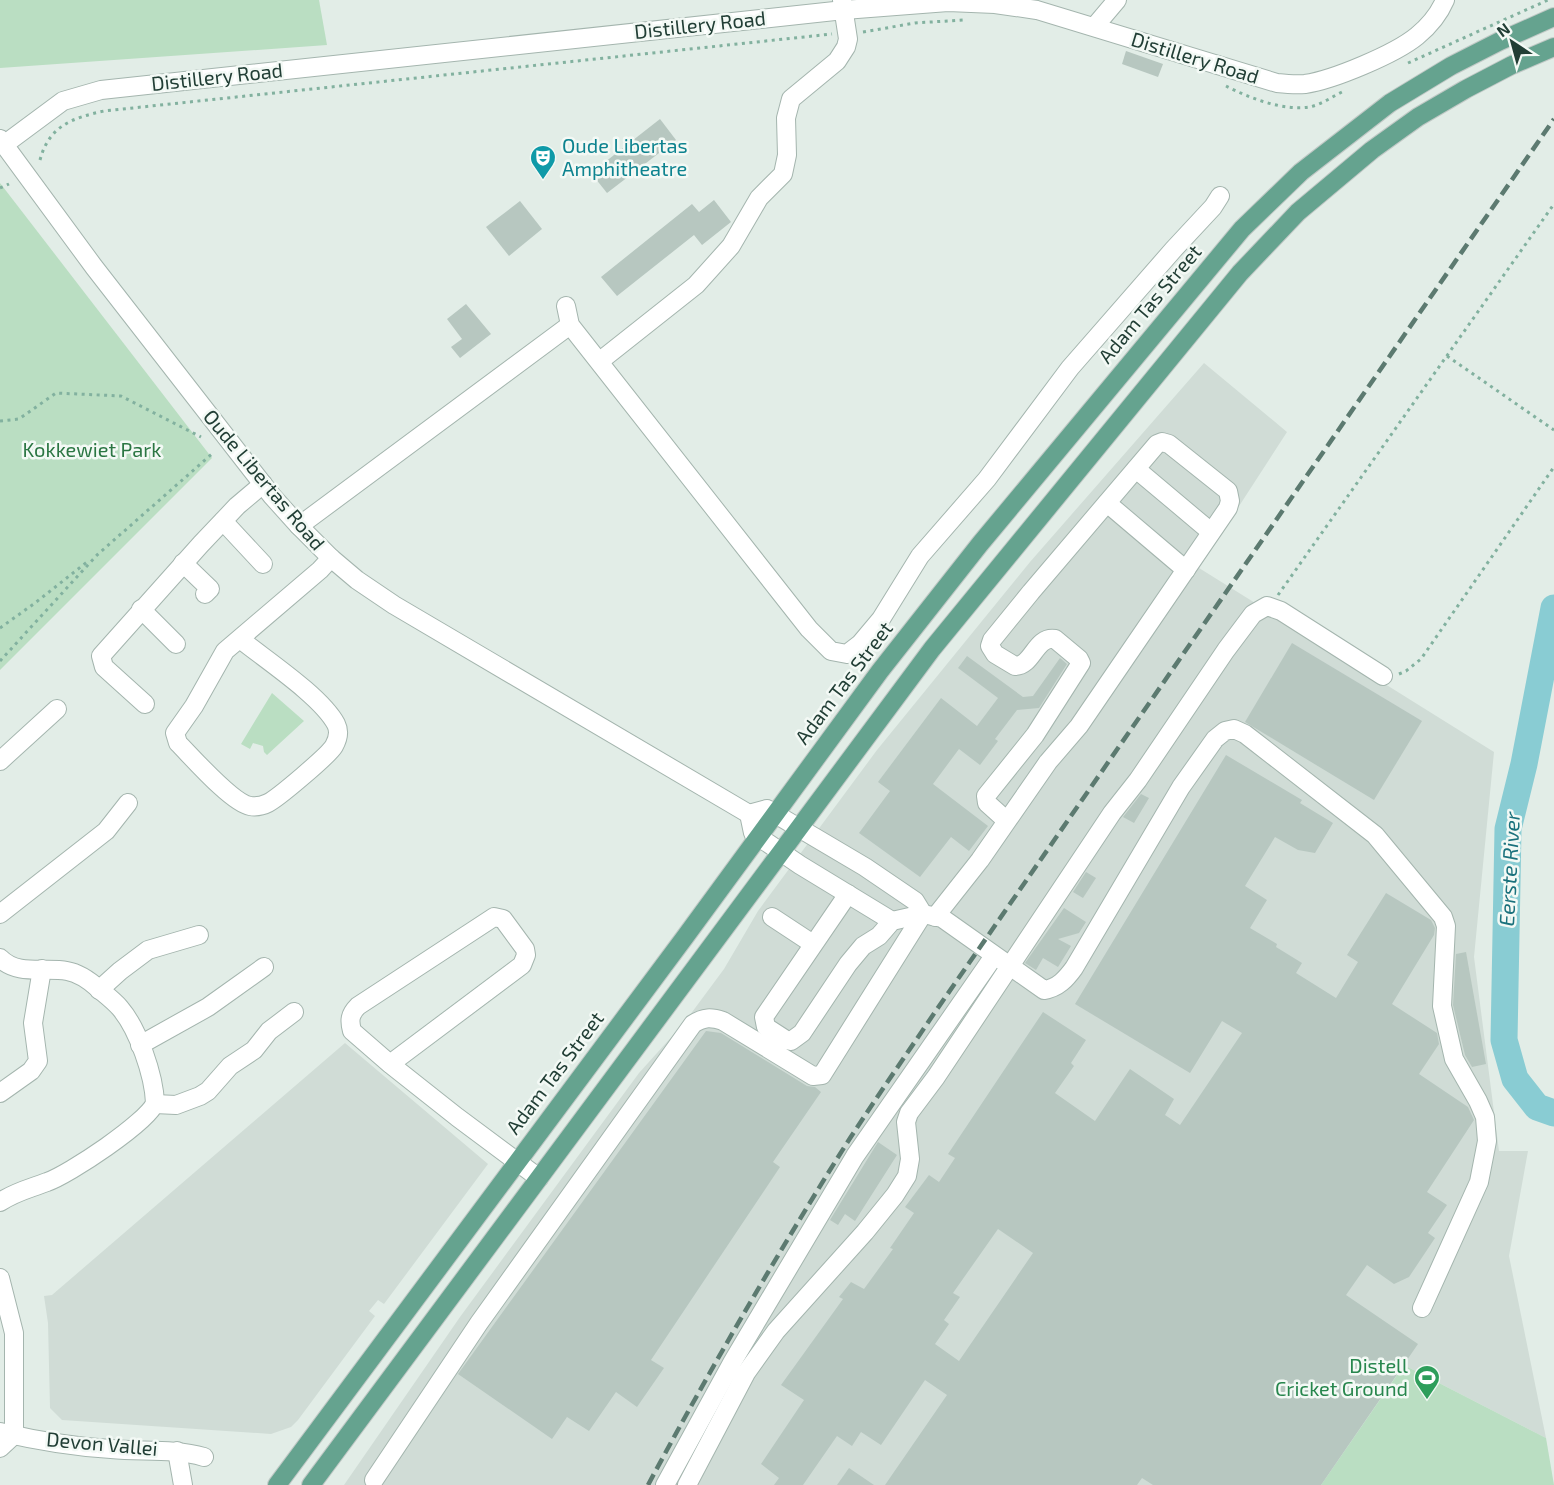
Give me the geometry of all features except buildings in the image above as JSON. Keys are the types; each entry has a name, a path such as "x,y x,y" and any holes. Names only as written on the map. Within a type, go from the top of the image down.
{"main road":[{"name":"Adam Tas Street","path":"277,1485 880,671 966,561 1242,229 1301,172 1390,103 1451,66 1554,17"},
{"path":"311,1485 932,649 1233,281 1268,242 1339,176 1372,150 1418,117 1485,79 1554,47"}],"street":[{"path":"1095,26 1117,0"},
{"name":"Distillery Road","path":"2,142 63,101 101,90 843,5 948,2 995,4 1037,10 1277,83 1300,84 1333,77 1401,47 1416,38 1441,9 1445,0"},
{"path":"600,361 685,294 731,246 759,198 783,174 787,155 786,118 790,99 837,61 846,47 847,33 843,5"},
{"name":"Oude Libertas Road","path":"2,142 94,267 263,484 299,526 331,558 357,580 394,605 749,814"},
{"path":"566,306 570,325 809,629 831,651 847,654 860,644 873,629 920,556 987,479 1070,368 1213,207 1220,196"},
{"path":"299,526 570,325"},
{"path":"374,1480 478,1323 693,1024 702,1018 715,1018 723,1021 813,1076 822,1075 929,916 980,860 1035,780 1085,717 1227,508 1230,501 1228,491 1166,442 1157,444 995,635 990,646 995,654 1015,666 1020,666 1041,643 1055,639 1081,663 1035,735 986,796 987,803 1006,821"},
{"path":"1136,469 1211,532"},
{"path":"145,704 104,667 100,659 104,650 223,521 263,484"},
{"path":"1107,503 1186,570"},
{"path":"223,521 262,564"},
{"path":"240,639 310,694 335,722 339,735 328,754 271,801 259,806 248,806 233,798 178,742 175,736 176,730 194,706 228,648 331,558"},
{"path":"183,563 210,589 205,594"},
{"path":"687,1485 746,1373 776,1331 865,1232 895,1195 907,1176 910,1159 906,1128 909,1113 1010,967 1112,813 1138,780 1253,614 1267,606 1281,612 1383,676"},
{"path":"141,609 172,636"},
{"path":"0,761 57,709"},
{"path":"929,916 915,900 865,867 767,809 749,814 753,833 892,921 929,916 942,918 1044,990 1051,989 1066,980 1181,787 1215,739 1225,731 1234,729 1245,734 1375,835 1443,916 1446,926 1442,1006 1444,1016 1454,1059 1485,1117 1487,1141 1479,1182 1422,1308"},
{"path":"1035,735 1056,752"},
{"path":"1012,763 1035,780"},
{"path":"0,914 106,831 128,803"},
{"path":"848,894 764,1017 763,1023 766,1027 786,1040 791,1041 802,1033 862,946 879,936 892,921"},
{"path":"390,1064 522,965 526,955 525,949 503,919 499,916 494,917 355,1009 350,1018 352,1031 390,1064 539,1178"},
{"path":"772,918 813,944"},
{"path":"99,990 148,950 199,935"},
{"path":"665,1485 733,1361 855,1156 994,956"},
{"path":"0,958 15,967 70,972 87,980 120,1008 140,1045 154,1092 155,1104 148,1114 117,1141 49,1182 17,1191 0,1202"},
{"path":"140,1045 208,1007 264,967"},
{"path":"0,1093 31,1071 38,1061 33,1023 42,969"},
{"path":"155,1104 176,1105 208,1091 230,1066 254,1050 269,1031 294,1012"},
{"path":"0,1278 14,1333 15,1359 4,1438"},
{"path":"0,1394 15,1359"},
{"name":"Devon Vallei","path":"4,1438 111,1449 159,1449 204,1457"},
{"path":"177,1451 183,1485"}],"path":[{"path":"1405,64 1548,0"},
{"path":"40,160 48,140 67,123 85,115 104,111 847,33 915,23 963,20"},
{"path":"1222,83 1263,102 1293,107 1311,106 1353,88"},
{"path":"0,188 9,184"},
{"path":"1270,608 1554,204"},
{"path":"1447,356 1554,430"},
{"path":"0,421 19,419 56,393 121,396 201,437"},
{"path":"0,628 97,555 213,453"},
{"path":"1383,676 1394,676 1406,671 1421,659 1554,467"},
{"path":"0,661 97,555"}],"shaded area":[{"path":"1204,363 1287,432 1199,568 1494,752 1474,957 1499,1151 1528,1151 1509,1256 1546,1438 1404,1365 1321,1485 344,1485 460,1317 639,1073 684,1023 724,969 758,911 877,750 1030,562"},
{"path":"345,1043 488,1164 384,1304 378,1300 369,1311 375,1316 298,1420 291,1427 271,1434 62,1420 50,1408 48,1323 44,1296 52,1295"}],"green space":[{"path":"0,0 319,0 327,45 0,68"},
{"name":"Kokkewiet Park","path":"0,183 212,458 0,670"},
{"path":"272,693 304,721 267,755 263,746 253,743 250,749 241,744"},
{"name":"Distell Cricket Ground","path":"1404,1365 1546,1438 1554,1485 1321,1485"}],"waterway":[{"name":"Eerste River","path":"1554,608 1524,764 1508,829 1504,1040 1515,1079 1537,1107 1554,1113"}],"railway":[{"path":"648,1485 762,1282 871,1106 1554,119"}],"place":[{"name":"Oude Libertas Amphitheatre","path":"543,181"},
{"name":"Distell Cricket Ground","path":"1427,1401"}]}
